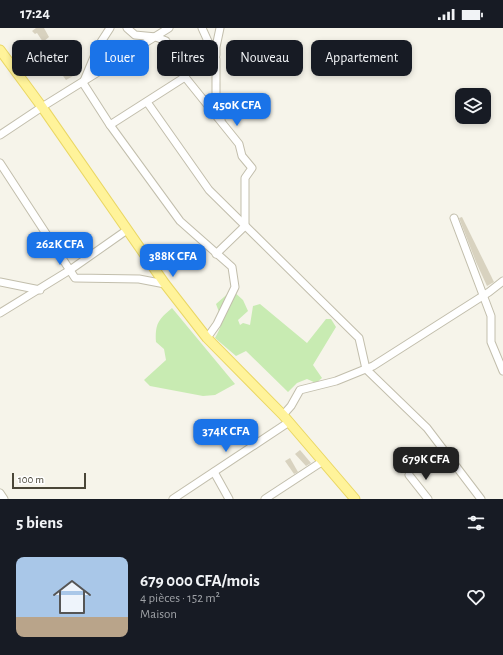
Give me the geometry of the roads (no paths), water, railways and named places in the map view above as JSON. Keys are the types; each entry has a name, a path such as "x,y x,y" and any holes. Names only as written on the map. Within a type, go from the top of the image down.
{"main road":[{"path":"0,50 42,107 165,284 207,338 290,422 355,499"}],"street":[{"path":"83,83 99,45 110,28"},
{"path":"127,28 135,35 156,37 166,41 185,77 239,144 242,156 252,168 245,178 245,226 216,254"},
{"path":"0,136 42,107 83,83 169,28"},
{"path":"202,28 207,40"},
{"path":"217,40 220,28"},
{"path":"216,76 216,106 224,126"},
{"path":"110,125 185,77"},
{"path":"83,83 110,125 180,221 232,267 235,287 218,324 207,338"},
{"path":"147,102 209,190 359,338 366,369 427,428 481,499"},
{"path":"0,163 75,278 138,279 165,284"},
{"path":"454,218 491,316 491,342 503,371"},
{"path":"0,313 40,290 127,230"},
{"path":"283,415 292,406 300,390 336,381 374,366 483,296 503,281"},
{"path":"0,282 40,290"},
{"path":"173,499 290,422"},
{"path":"265,499 323,461"},
{"path":"214,472 229,499"},
{"path":"409,475 428,499"},
{"path":"0,493 4,499"}]}
